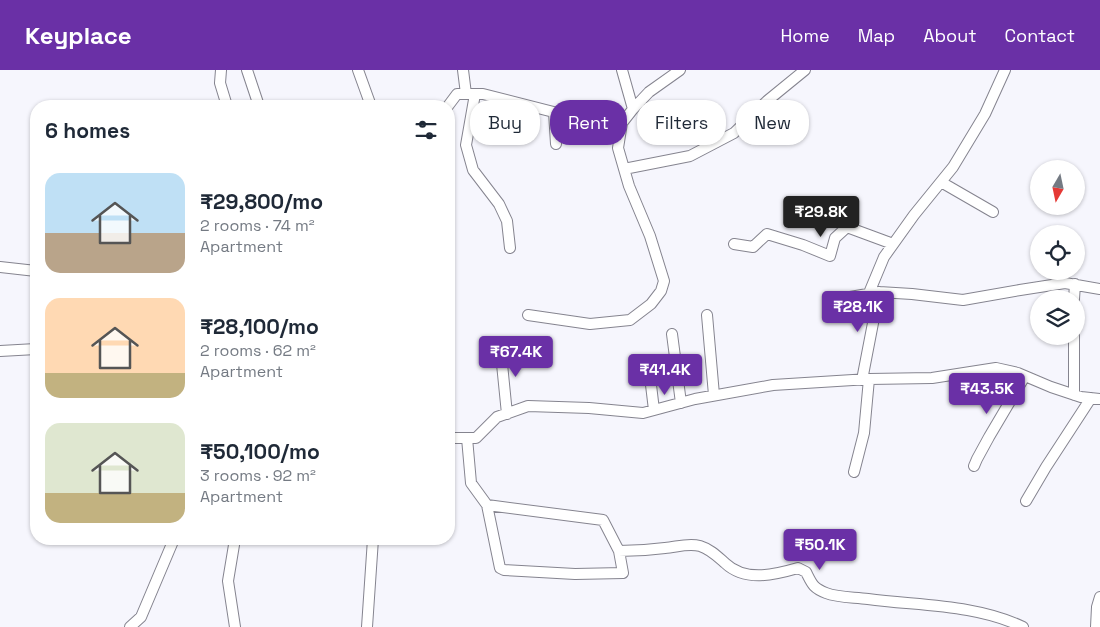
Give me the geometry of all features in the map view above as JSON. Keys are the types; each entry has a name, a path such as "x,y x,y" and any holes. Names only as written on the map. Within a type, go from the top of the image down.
{"street":[{"path":"221,70 220,83 225,100"},
{"path":"247,70 257,100"},
{"path":"358,70 369,100"},
{"path":"463,70 470,94 466,145 473,170 499,204 507,221 510,248"},
{"path":"622,70 633,109"},
{"path":"627,117 648,92 680,70"},
{"path":"624,168 690,156 734,133 767,101 805,70"},
{"path":"854,472 864,433 865,379 874,293 884,257 914,215 953,167 985,114 1005,70"},
{"path":"453,100 458,94 484,94 550,111"},
{"path":"528,315 590,324 630,320 651,304 662,291 664,281 650,236 630,186 618,145"},
{"path":"941,182 993,212"},
{"path":"734,244 753,247 767,234 830,256 835,238 847,227 893,244"},
{"path":"0,268 30,270"},
{"path":"833,300 874,293 912,294 963,300 1065,283 1100,289"},
{"path":"1074,284 1074,290"},
{"path":"707,314 714,395"},
{"path":"672,334 682,402"},
{"path":"500,344 507,414"},
{"path":"1074,345 1074,395"},
{"path":"0,351 30,349"},
{"path":"455,438 476,438 497,417 528,406 589,408 643,413 714,395 773,385 865,379 932,378 996,368 1018,373 1074,395 1096,399 1046,467 1026,502"},
{"path":"974,466 1025,376"},
{"path":"651,385 654,410"},
{"path":"468,438 471,483 487,505 500,568 504,570 574,574 623,573 619,551 602,520 487,505"},
{"path":"619,551 647,550 690,544 702,546 717,555 726,564 744,574 763,575 798,568 806,572 813,586 827,594 898,603 939,605 984,614 1023,627"},
{"path":"130,627 142,617 172,545"},
{"path":"234,545 228,581 235,627"},
{"path":"368,625 373,545"},
{"path":"1096,627 1097,607 1100,597"}]}
